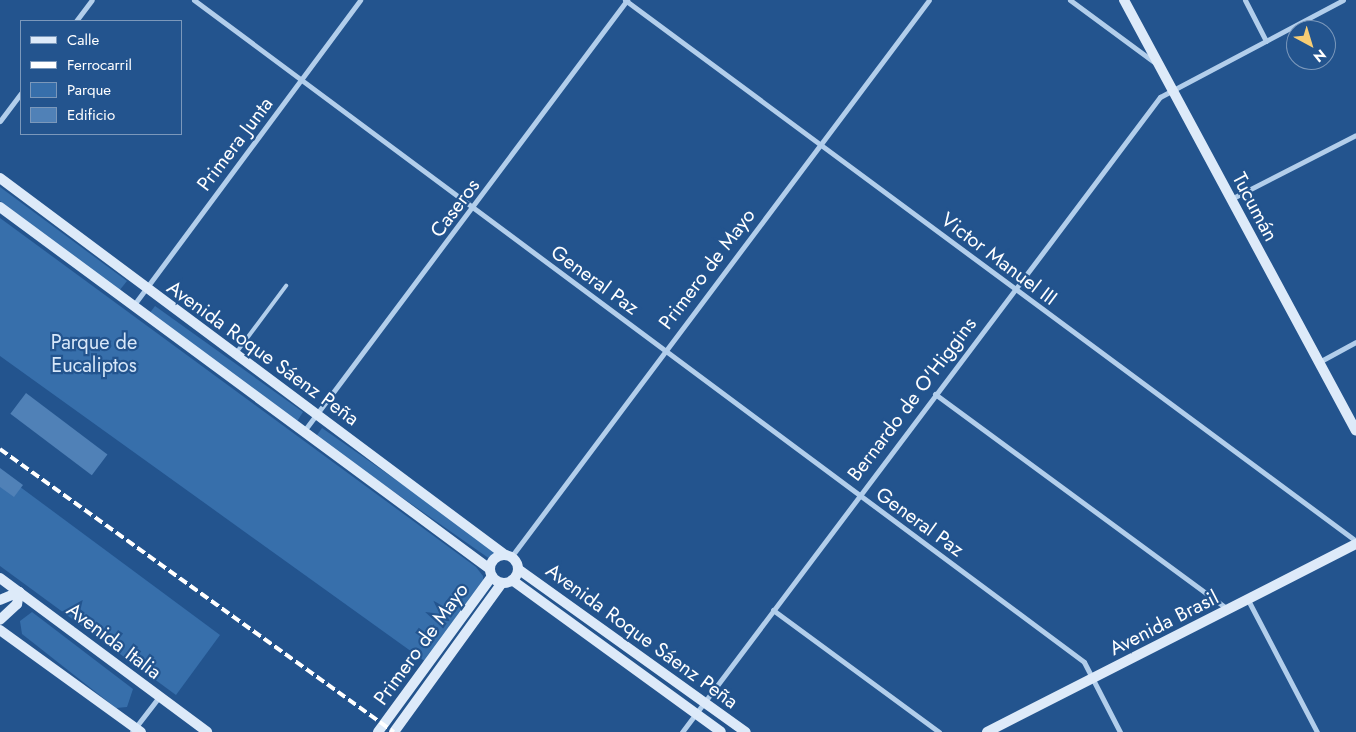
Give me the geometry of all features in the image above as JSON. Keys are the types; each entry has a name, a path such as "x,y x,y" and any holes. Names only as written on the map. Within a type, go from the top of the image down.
{"street":[{"path":"77,20 92,0"},
{"name":"General Paz","path":"194,0 1084,662 1094,678 1120,732"},
{"name":"Primera Junta","path":"133,306 360,0"},
{"name":"Victor Manuel III","path":"626,0 1356,542"},
{"name":"Caseros","path":"304,431 473,209 626,0"},
{"name":"Primero de Mayo","path":"378,732 491,573 494,560 508,556 667,352 929,0"},
{"path":"1070,0 1158,65"},
{"name":"Tucumán","path":"1124,0 1318,363 1356,430"},
{"path":"1245,0 1266,40"},
{"path":"1171,89 1194,81 1342,0"},
{"name":"Bernardo de O'Higgins","path":"682,732 1014,288 1160,97 1171,89"},
{"path":"0,121 20,94"},
{"path":"1231,200 1356,135"},
{"name":"Avenida Roque Sáenz Peña","path":"0,178 146,289 508,556"},
{"name":"Avenida Roque Sáenz Peña","path":"0,207 304,431 491,573 532,595 722,732"},
{"path":"1318,363 1356,342"},
{"path":"935,394 1228,609"},
{"name":"Avenida Brasil","path":"987,732 1248,600 1356,542"},
{"path":"508,556 518,569"},
{"name":"Primero de Mayo","path":"394,732 436,674 518,569"},
{"name":"Avenida Roque Sáenz Peña","path":"518,569 746,732"},
{"name":"Avenida Italia","path":"0,578 207,732"},
{"path":"532,595 540,584"},
{"path":"0,600 18,592 17,604 0,620"},
{"path":"1248,600 1317,732"},
{"path":"556,612 564,602"},
{"path":"773,610 939,732"},
{"path":"0,630 136,731 159,697"},
{"path":"598,642 606,631"},
{"path":"636,670 645,658"},
{"path":"426,667 436,674"}],"lane":[{"path":"234,354 286,286"}],"green space":[{"path":"0,187 127,281 119,291 0,201"},
{"name":"Parque de Eucaliptos","path":"0,218 476,567 483,576 484,587 426,662 0,356"},
{"path":"155,306 303,412 296,423 149,314"},
{"path":"322,428 497,551 491,560 316,437"},
{"path":"0,472 220,635 176,695 0,566"},
{"path":"32,612 133,689 127,707 116,708 22,634 20,621"}],"building":[{"path":"26,393 107,454 92,475 10,414"},
{"path":"0,468 23,485 14,497 0,487"}],"railway":[{"path":"0,449 394,732"}]}
